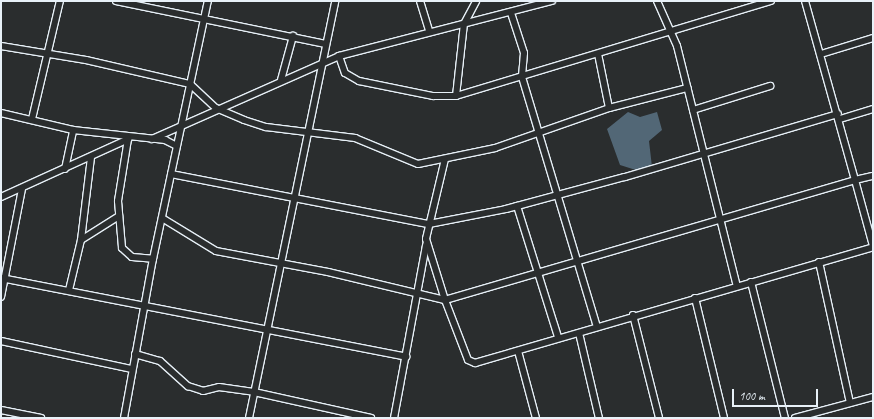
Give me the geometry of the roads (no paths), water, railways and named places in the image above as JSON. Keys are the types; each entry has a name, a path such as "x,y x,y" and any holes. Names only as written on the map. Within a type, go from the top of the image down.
{"street":[{"path":"32,119 46,54 60,1"},
{"path":"116,1 293,36 326,44"},
{"path":"124,418 153,259 208,1"},
{"path":"249,418 295,198 320,63 326,44 335,1"},
{"path":"420,1 429,30"},
{"path":"456,96 464,24 476,1"},
{"path":"152,139 182,127 216,108 338,56 429,30 464,24 552,1"},
{"path":"657,1 668,32 677,46 737,286"},
{"path":"338,56 345,73 359,81 433,96 456,96 771,1"},
{"path":"426,242 445,300 471,362 518,351 558,337 579,333 633,315 873,247 839,116 805,1"},
{"path":"511,12 524,53 522,77 538,135 597,327"},
{"path":"281,80 293,36"},
{"path":"821,54 873,38"},
{"path":"1,46 190,84 216,108 266,127 355,138 418,164 445,159 538,135 609,108 687,88"},
{"path":"598,54 609,108"},
{"path":"693,110 770,86"},
{"path":"171,174 429,224 517,206 557,196 839,116 873,109"},
{"path":"1,113 32,119 73,130 128,139 152,139 177,146"},
{"path":"65,169 73,130"},
{"path":"1,197 22,189 128,139"},
{"path":"128,139 119,216 125,254 153,259"},
{"path":"69,290 81,240 91,156"},
{"path":"394,418 429,224 445,159"},
{"path":"162,218 216,251 417,291 445,300 537,270 873,176"},
{"path":"1,297 3,278 22,189"},
{"path":"517,206 558,337"},
{"path":"81,240 119,216"},
{"path":"819,262 850,403"},
{"path":"3,278 145,304 406,357"},
{"path":"751,282 785,418"},
{"path":"694,298 724,418"},
{"path":"633,315 659,418"},
{"path":"579,333 599,418"},
{"path":"1,341 132,369"},
{"path":"518,351 536,418"},
{"path":"135,354 160,361 193,388 254,392 357,417 371,418"},
{"path":"795,418 873,397"},
{"path":"1,410 41,418"}],"water":[{"path":"628,112 640,117 657,112 662,130 649,141 652,167 639,171 620,165 607,129"}]}
